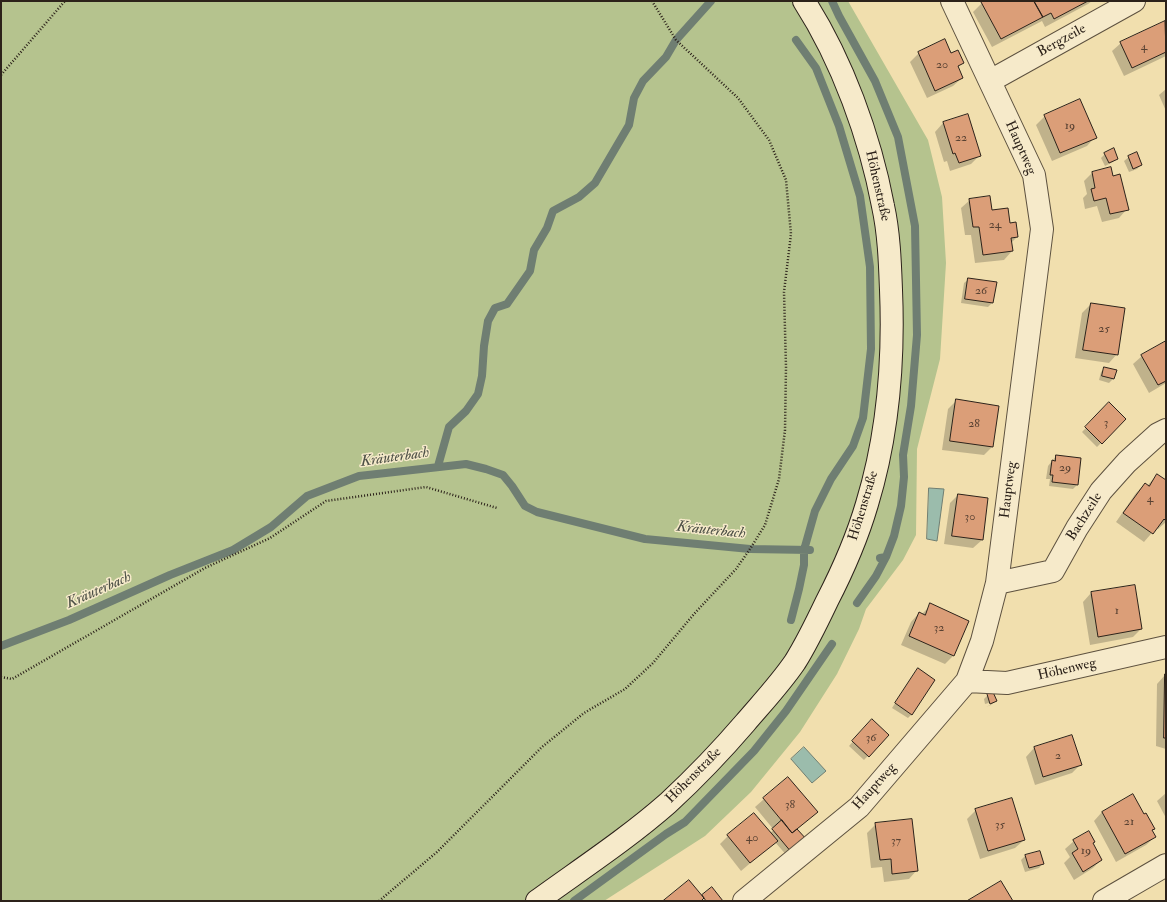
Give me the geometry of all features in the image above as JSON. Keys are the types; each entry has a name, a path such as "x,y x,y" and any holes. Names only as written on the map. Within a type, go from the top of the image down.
{"street":[{"name":"Höhenstraße","path":"537,901 631,832 667,803 704,768 770,695 795,661 816,623 848,559 867,504 879,455 889,389 892,328 890,266 884,207 856,106 818,22 804,1"},
{"name":"Hauptweg","path":"744,901 859,807 967,681 982,641 997,584 1042,229 1034,175 952,1"},
{"name":"Bergzeile","path":"990,81 1134,1"},
{"name":"Bachzeile","path":"997,584 1053,571 1077,528 1101,491 1127,462 1158,434 1166,430"},
{"name":"Höhenweg","path":"967,681 1007,683 1166,647"},
{"path":"1104,901 1166,865"}],"path":[{"path":"1,74 65,1"},
{"path":"379,901 437,852 542,747 584,713 625,689 653,663 694,614 736,569 765,526 779,479 785,430 786,367 784,292 791,234 786,180 769,140 747,110 738,98 676,40 652,1"},
{"path":"1,677 12,679 205,568 270,538 326,501 426,486 497,508"}],"green space":[{"path":"1,1 848,1 928,140 942,197 946,263 940,359 917,449 916,535 903,560 866,609 859,629 837,674 800,732 751,792 705,836 604,901 1,901"}],"shaded area":[{"path":"929,488 944,489 937,541 927,539"},
{"path":"804,747 826,771 812,783 791,759"}],"building":[{"path":"1034,1 1043,17 1001,39 981,2"},
{"path":"1034,1 1088,1 1054,19 1051,13 1043,17"},
{"path":"1165,21 1166,52 1132,68 1120,42"},
{"path":"945,39 951,53 958,50 964,63 958,66 963,78 935,91 918,52"},
{"path":"1080,99 1097,138 1060,153 1044,115"},
{"path":"968,114 981,156 959,163 955,153 953,154 943,122"},
{"path":"1114,148 1118,159 1109,163 1104,153"},
{"path":"1137,152 1142,165 1133,169 1128,156"},
{"path":"1111,167 1113,176 1120,174 1129,210 1110,214 1106,198 1094,201 1091,189 1095,188 1092,172"},
{"path":"990,196 992,210 1008,208 1010,223 1016,222 1018,237 1011,238 1013,251 983,255 979,227 973,227 969,199"},
{"path":"968,278 997,282 993,303 965,299"},
{"path":"1091,303 1125,308 1118,355 1083,350"},
{"path":"1166,341 1166,381 1158,385 1141,355"},
{"path":"1104,367 1117,370 1114,379 1102,376"},
{"path":"956,399 999,406 993,447 950,441"},
{"path":"1109,402 1126,419 1102,444 1085,427"},
{"path":"1056,455 1081,458 1078,485 1052,482 1053,475 1050,475 1052,460 1055,461"},
{"path":"1157,474 1166,480 1166,521 1164,519 1153,534 1123,513 1145,483 1149,486"},
{"path":"958,494 988,498 983,540 952,536"},
{"path":"1135,585 1142,629 1098,637 1091,592"},
{"path":"930,603 969,621 954,656 909,636 919,612 925,615"},
{"path":"918,668 935,680 912,715 895,703"},
{"path":"1165,674 1166,738 1164,738"},
{"path":"993,692 997,701 990,704 987,694"},
{"path":"872,719 889,735 869,757 852,741"},
{"path":"1072,735 1082,765 1043,777 1034,747"},
{"path":"788,777 818,812 792,833 763,798"},
{"path":"1133,794 1144,814 1146,813 1155,829 1152,830 1156,837 1125,854 1102,812"},
{"path":"1012,798 1025,840 988,851 975,809"},
{"path":"754,813 778,841 750,863 727,835"},
{"path":"912,819 918,871 892,874 891,859 880,860 875,823"},
{"path":"782,820 792,833 797,829 808,841 792,853 772,829"},
{"path":"1089,831 1095,842 1093,843 1102,860 1083,872 1072,853 1078,849 1073,840"},
{"path":"1040,851 1044,864 1029,868 1025,855"},
{"path":"689,880 704,898 701,901 663,901"},
{"path":"1001,881 1013,901 967,901"},
{"path":"712,887 723,901 706,901 702,895"}],"waterway":[{"path":"438,466 449,427 466,411 478,394 482,376 484,346 488,321 495,308 507,304 530,271 534,250 547,228 553,211 579,197 595,183 629,125 634,98 643,81 666,57 676,40 711,1"},
{"path":"832,1 875,81 898,137 915,226 917,335 911,406 903,455 904,477 901,506 894,536 886,557 880,558"},
{"path":"791,620 804,565 804,550 815,511 831,479 853,446 863,418 871,349 870,267 860,196 839,126 816,68 796,40"},
{"name":"Kräuterbach","path":"1,646 69,620 170,575 233,550 271,527 307,496 359,476 466,464 503,475 525,506 537,512 645,539 750,549 810,550"},
{"path":"857,603 876,576 886,557"},
{"path":"574,901 666,834 685,822 754,751 786,711 832,644"}]}
